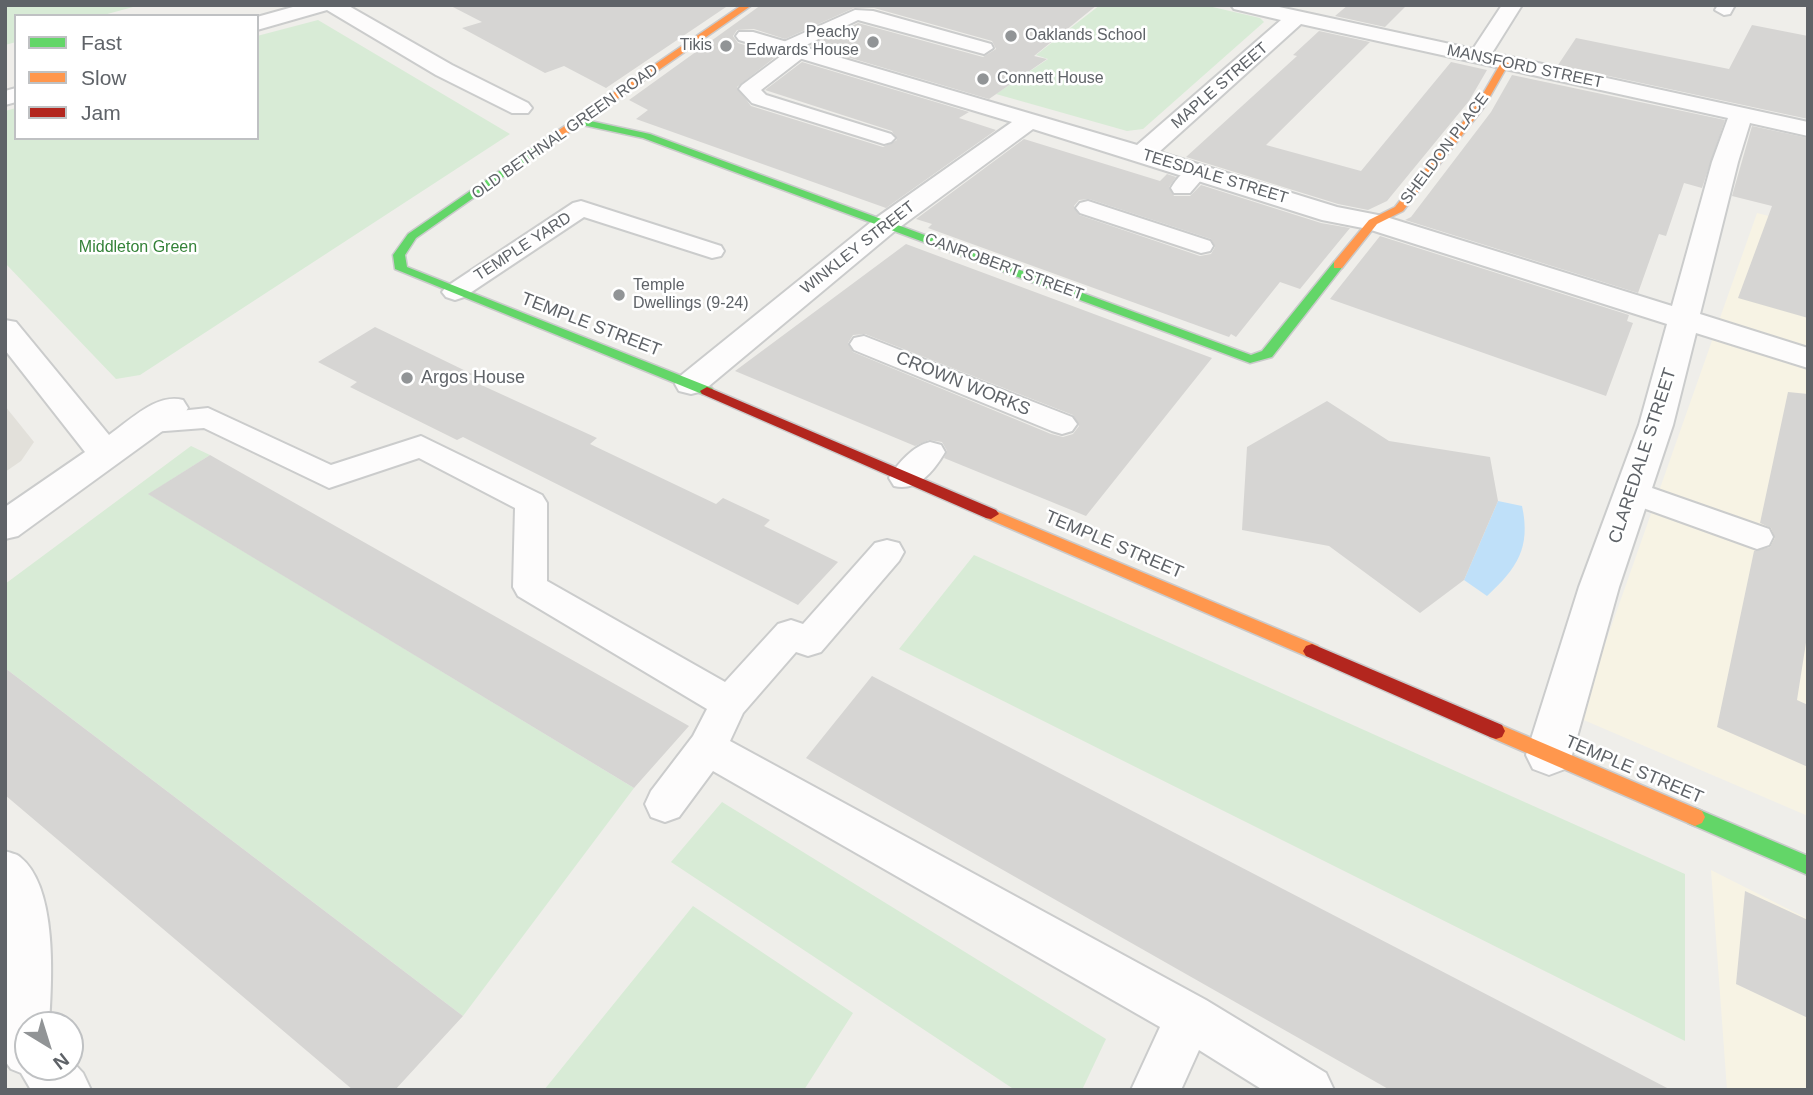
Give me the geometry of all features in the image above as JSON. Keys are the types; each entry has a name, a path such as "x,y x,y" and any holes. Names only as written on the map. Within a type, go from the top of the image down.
{"street":[{"path":"259,23 324,5"},
{"path":"332,5 443,70 520,108"},
{"name":"OLD BETHNAL GREEN ROAD","path":"401,269 399,255 407,241 748,5"},
{"name":"MANSFORD STREET","path":"1241,5 1808,129"},
{"path":"1479,57 1512,5"},
{"name":"MAPLE STREET","path":"1142,154 1297,17"},
{"name":"TEESDALE STREET","path":"746,36 1142,154 1190,180 1373,222 1808,358"},
{"name":"SHELDON PLACE","path":"1373,222 1399,209 1481,105 1505,63"},
{"name":"CLAREDALE STREET","path":"1549,755 1599,587 1656,425 1725,162 1741,114"},
{"name":"WINKLEY STREET","path":"691,384 886,223 1030,120"},
{"name":"CANROBERT STREET","path":"581,122 646,136 1250,359 1267,354 1373,222"},
{"name":"TEMPLE STREET","path":"401,269 691,384 1808,866"},
{"path":"5,329 106,454"},
{"path":"5,526 162,415"}],"lane":[{"path":"884,138 759,99 751,94 749,89 792,50 855,15 867,15 984,48"},
{"name":"TEMPLE YARD","path":"455,292 581,208 712,251"},
{"path":"1087,208 1148,220 1201,246"},
{"name":"CROWN WORKS","path":"864,344 1062,424"},
{"path":"162,415 208,418 329,477 421,446 531,503 530,587 729,703"},
{"path":"905,478 930,452"},
{"path":"1632,492 1757,537"},
{"path":"665,804 707,748 729,703 791,634 808,642 887,552"},
{"path":"707,748 1189,1017 1309,1090"},
{"path":"5,872 19,891 28,919 25,1011"},
{"path":"1156,1090 1189,1017"}],"shaded area":[{"path":"1757,213 1808,226 1808,816 1579,718"},
{"path":"5,406 34,442 21,461 5,472"},
{"path":"1711,870 1808,919 1808,1090 1727,1090"}],"green space":[{"path":"5,5 133,7 107,14 14,14 14,43 5,45"},
{"path":"1100,5 1204,5 1260,18 1264,22 1143,129 1127,131 996,94 1048,59 1036,55"},
{"name":"Middleton Green","path":"318,20 510,134 140,375 116,379 5,263 5,111 14,109 14,140 259,140 259,35"},
{"path":"191,446 210,455 149,494 634,788 463,1016 5,668 5,584"},
{"path":"974,555 1685,874 1685,1041 899,649"},
{"path":"722,802 1106,1039 1082,1090 1015,1090 671,862"},
{"path":"693,906 853,1013 804,1090 544,1090"}],"water":[{"path":"1498,501 1522,506 1525,534 1514,566 1487,596 1464,580"}],"building":[{"path":"449,5 729,5 606,88 564,66 545,73 462,28 482,22"},
{"path":"761,5 1097,5 1034,56 1047,59 989,99 810,46 858,23 983,57 996,49 992,41 874,8 854,8 785,39 754,29 737,30 733,36 738,43 778,55 737,87 751,106 883,147 897,140 892,131 765,90 802,62 969,112 959,118 996,130 886,208 636,119 648,110 629,100"},
{"path":"1348,5 1407,5 1385,27 1335,16"},
{"path":"1752,25 1808,36 1808,119 1558,65 1576,38 1729,69"},
{"path":"1319,31 1370,42 1266,145 1361,171 1451,62 1487,70 1469,101 1387,201 1368,210 1338,204 1186,157 1297,56 1293,55"},
{"path":"1512,75 1725,120 1702,188 1684,183 1666,236 1659,234 1638,293 1405,220 1411,217 1491,112"},
{"path":"1752,126 1808,138 1808,318 1738,298 1772,206 1732,196"},
{"path":"1024,139 1160,181 1167,174 1176,177 1169,187 1174,196 1190,196 1201,185 1321,223 1350,228 1300,289 1280,282 1236,337 1231,334 1229,337 928,228 932,224 916,219","holes":["1089,199 1211,239 1215,247 1211,254 1200,256 1079,215 1074,206 1079,200"]},
{"path":"1380,236 1629,315 1627,321 1633,323 1606,396 1330,299"},
{"path":"906,244 1212,358 1086,516 944,458 947,451 942,442 929,440 915,446 735,371","holes":["865,334 1073,415 1079,426 1073,434 1063,437 1051,434 853,352 848,343 853,335"]},
{"path":"375,327 472,374 466,378 597,438 590,444 716,504 723,498 770,520 764,526 838,562 798,605 463,437 457,440 350,387 357,382 318,362"},
{"path":"1788,392 1808,394 1808,630 1797,700 1808,705 1808,767 1717,727 1754,551 1770,547 1775,538 1771,528 1760,523"},
{"path":"1327,401 1389,441 1490,457 1498,501 1464,580 1420,613 1329,546 1242,530 1247,447"},
{"path":"210,455 689,726 634,788 148,494"},
{"path":"5,668 463,1016 395,1090 353,1090 5,795"},
{"path":"872,676 1671,1090 1390,1090 806,758"},
{"path":"1745,891 1808,920 1808,1018 1736,984"}],"traffic: fast":[{"path":"581,122 646,136 1250,359 1267,354 1338,265"},
{"path":"557,136 412,236 399,255 401,269 707,391"},
{"path":"1695,817 1808,866"}],"traffic: slow":[{"path":"557,136 748,5"},
{"path":"1338,265 1373,222 1399,209 1481,105 1505,63"},
{"path":"991,514 1312,651"},
{"path":"1496,731 1695,817"}],"traffic: jam":[{"path":"707,391 991,514"},
{"path":"1312,651 1496,731"}],"place":[{"name":"Oaklands School","path":"1011,36"},
{"name":"Peachy Edwards House","path":"873,42"},
{"name":"Tikis","path":"726,46"},
{"name":"Connett House","path":"983,79"},
{"name":"Temple Dwellings (9-24)","path":"619,295"},
{"name":"Argos House","path":"407,378"}]}
